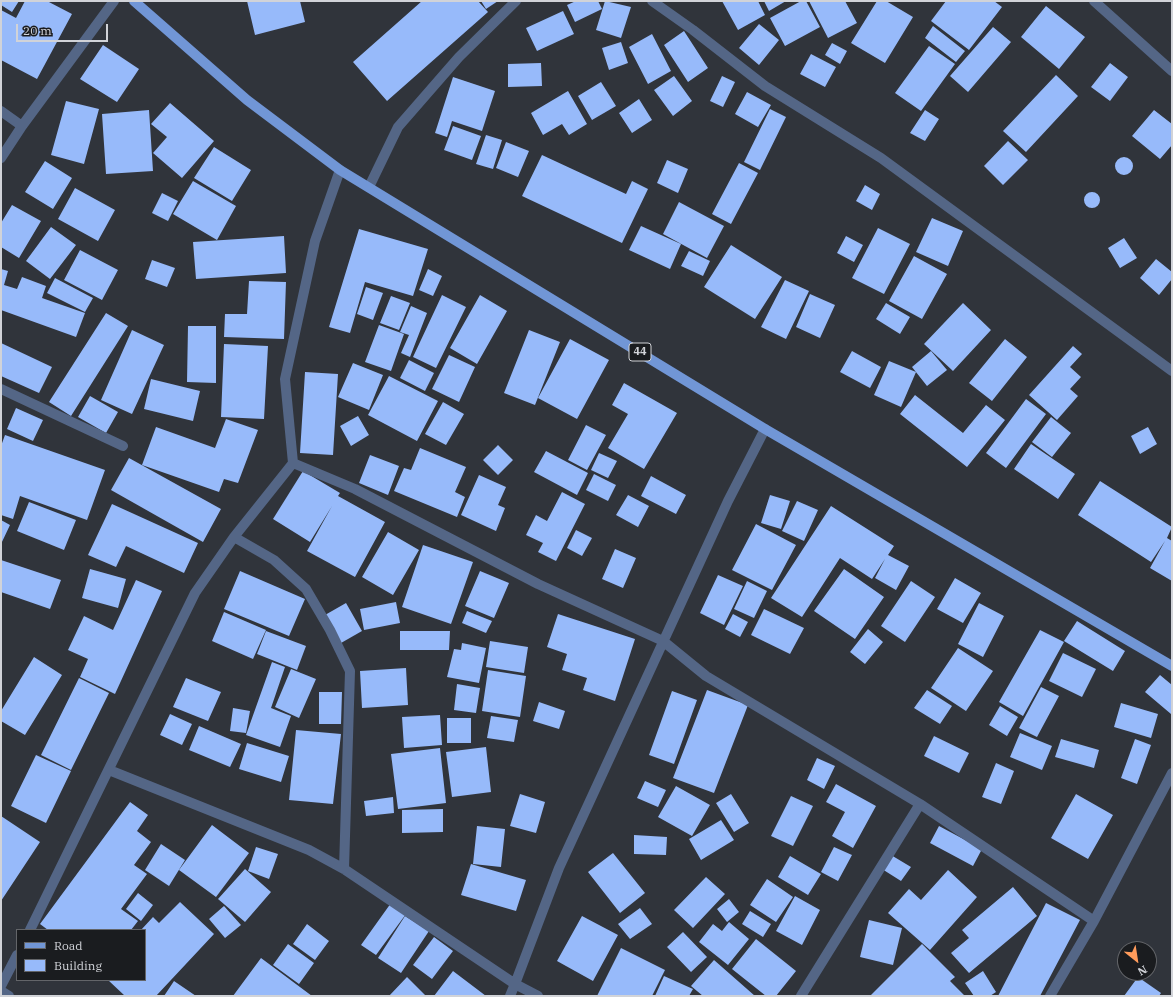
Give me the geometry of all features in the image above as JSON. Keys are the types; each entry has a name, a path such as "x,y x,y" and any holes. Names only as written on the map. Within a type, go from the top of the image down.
{"main road":[{"name":"44","path":"134,1 247,100 340,170 765,429 1172,666"}],"street":[{"path":"1,158 22,126 114,1"},
{"path":"369,187 398,127 459,58 516,1"},
{"path":"652,1 693,30 765,86 881,158 1172,371"},
{"path":"1094,1 1172,71"},
{"path":"1,111 22,126"},
{"path":"30,929 194,593 234,537 293,463 285,379 314,241 340,170"},
{"path":"1,389 123,446"},
{"path":"510,996 559,868 728,501 765,429"},
{"path":"293,463 355,489 538,584 663,641 706,676 920,804 1094,921"},
{"path":"234,537 274,560 306,589 330,630 350,671 344,869"},
{"path":"109,770 309,850 344,869 515,984 538,996"},
{"path":"1050,996 1094,921 1172,773"},
{"path":"801,996 920,804"},
{"path":"1,986 16,957"},
{"path":"1,991 8,996"}],"building":[{"path":"1,1 19,1 12,12 1,5"},
{"path":"25,1 47,1 72,14 37,79 1,60 1,10 16,18"},
{"path":"247,1 300,1 305,22 255,35"},
{"path":"422,1 478,1 488,12 387,101 353,62"},
{"path":"481,1 498,1 486,9"},
{"path":"576,1 598,1 602,9 575,22 567,5"},
{"path":"605,1 631,7 621,38 596,30"},
{"path":"722,1 758,1 765,15 738,30"},
{"path":"764,1 786,1 769,11"},
{"path":"801,1 806,1 820,27 785,46 770,18"},
{"path":"809,1 845,1 857,23 828,38"},
{"path":"877,1 886,1 913,17 885,63 851,43"},
{"path":"946,1 994,1 1002,7 969,50 931,21"},
{"path":"1046,6 1085,37 1059,69 1021,37"},
{"path":"563,11 574,34 537,51 526,28"},
{"path":"759,24 779,40 759,65 739,48"},
{"path":"933,26 965,51 956,62 925,38"},
{"path":"993,27 1011,42 968,92 950,76"},
{"path":"684,31 708,68 688,82 664,45"},
{"path":"652,34 671,71 648,84 629,47"},
{"path":"621,42 628,63 609,70 602,48"},
{"path":"832,43 847,51 840,64 825,55"},
{"path":"103,45 139,69 117,102 80,79"},
{"path":"929,46 955,64 921,111 895,93"},
{"path":"811,54 836,67 825,87 800,74"},
{"path":"541,63 542,86 508,87 508,64"},
{"path":"1110,63 1128,77 1110,101 1091,87"},
{"path":"1056,75 1078,96 1026,152 1003,131"},
{"path":"674,76 692,101 673,116 654,90"},
{"path":"722,76 735,82 723,107 710,101"},
{"path":"453,77 495,91 482,131 452,121 447,137 435,133"},
{"path":"601,82 616,106 592,120 578,96"},
{"path":"568,91 587,124 569,135 562,124 543,135 531,113"},
{"path":"747,92 771,105 758,127 735,114"},
{"path":"639,99 652,120 632,133 619,113"},
{"path":"66,101 99,109 84,164 51,155"},
{"path":"170,103 214,141 182,178 153,153 167,137 151,124"},
{"path":"770,109 786,117 760,170 744,162"},
{"path":"149,110 153,171 106,174 102,114"},
{"path":"925,110 939,119 925,141 910,133"},
{"path":"1154,110 1172,124 1172,145 1160,159 1132,136"},
{"path":"453,126 481,136 472,160 444,150"},
{"path":"486,135 502,140 493,169 476,164"},
{"path":"1008,141 1028,160 1003,185 984,166"},
{"path":"506,142 529,151 518,177 496,168"},
{"path":"214,147 251,170 232,201 194,178"},
{"path":"542,155 626,194 632,181 648,189 622,243 522,196"},
{"path":"1124,157 1130,160 1133,166 1130,172 1124,175 1118,172 1115,166 1118,160"},
{"path":"667,160 688,169 678,193 657,183"},
{"path":"45,161 72,178 53,209 25,192"},
{"path":"739,163 758,173 731,224 712,214"},
{"path":"193,181 236,206 217,240 173,214"},
{"path":"865,185 880,194 872,210 856,201"},
{"path":"75,188 115,210 98,241 58,219"},
{"path":"1089,192 1095,192 1100,197 1098,206 1095,208 1089,208 1084,203 1084,197"},
{"path":"162,193 178,201 168,221 152,213"},
{"path":"679,202 724,226 707,258 663,234"},
{"path":"12,205 41,221 19,258 1,247 1,223"},
{"path":"932,218 963,231 948,266 916,252"},
{"path":"641,226 681,244 670,269 629,250"},
{"path":"51,227 76,245 50,279 26,261"},
{"path":"878,228 910,244 884,294 852,278"},
{"path":"359,229 428,249 413,296 365,282 350,333 329,327"},
{"path":"284,236 286,273 196,279 193,242"},
{"path":"846,236 863,245 854,262 837,253"},
{"path":"1124,238 1137,258 1120,268 1108,248"},
{"path":"731,245 782,277 755,319 704,287"},
{"path":"80,250 118,270 102,300 64,280"},
{"path":"689,251 710,261 703,276 681,266"},
{"path":"914,256 947,274 922,319 889,301"},
{"path":"1156,259 1172,272 1172,279 1159,295 1140,278"},
{"path":"152,260 175,268 167,287 145,279"},
{"path":"1,269 8,271 4,285 17,289 22,277 46,286 42,298 85,313 76,337 1,310"},
{"path":"428,269 442,276 433,296 419,290"},
{"path":"55,278 93,298 85,312 47,293"},
{"path":"785,280 809,291 786,339 761,327"},
{"path":"249,281 286,282 284,339 224,337 225,314 247,314"},
{"path":"366,287 383,293 373,320 357,314"},
{"path":"810,294 835,305 820,338 796,327"},
{"path":"442,295 466,307 436,368 413,357"},
{"path":"480,295 507,311 477,364 450,348"},
{"path":"391,296 410,303 399,330 380,323"},
{"path":"886,303 910,317 900,334 876,319"},
{"path":"963,303 991,330 953,371 924,344"},
{"path":"411,306 427,313 410,357 401,353 409,335 400,332"},
{"path":"106,313 128,326 71,416 49,402"},
{"path":"379,325 404,334 391,371 365,362"},
{"path":"188,326 216,326 216,383 187,382"},
{"path":"132,330 164,345 132,414 101,400"},
{"path":"529,330 560,342 535,405 504,393"},
{"path":"570,339 609,360 577,419 538,398"},
{"path":"1005,339 1027,357 992,401 969,383"},
{"path":"1,343 52,367 39,393 1,376"},
{"path":"224,344 268,346 264,419 221,417"},
{"path":"1073,346 1082,354 1070,367 1081,377 1070,389 1078,396 1057,420 1029,395"},
{"path":"852,351 881,367 870,388 840,372"},
{"path":"931,351 947,370 927,386 912,367"},
{"path":"449,355 475,367 459,402 432,389"},
{"path":"409,360 434,373 425,391 400,378"},
{"path":"889,361 916,372 901,407 874,395"},
{"path":"353,363 383,375 369,410 338,397"},
{"path":"305,372 338,374 333,455 300,453"},
{"path":"389,376 438,401 417,441 368,415"},
{"path":"151,379 200,391 193,421 144,409"},
{"path":"624,383 677,413 644,469 608,448 628,414 612,405"},
{"path":"915,395 963,433 986,405 1005,420 967,467 900,414"},
{"path":"90,396 118,412 106,433 78,417"},
{"path":"1026,399 1046,414 1006,468 986,453"},
{"path":"443,402 464,414 446,445 425,434"},
{"path":"16,408 43,420 33,441 7,429"},
{"path":"358,416 369,435 351,446 340,426"},
{"path":"1051,417 1071,433 1052,457 1032,442"},
{"path":"226,419 258,430 238,483 224,479 219,492 142,465 156,427 215,448"},
{"path":"586,425 606,435 587,470 568,460"},
{"path":"1148,427 1157,444 1140,454 1131,436"},
{"path":"5,435 105,470 87,520 20,496 13,519 1,515 1,446"},
{"path":"1031,444 1075,474 1058,499 1014,469"},
{"path":"498,445 513,460 498,475 483,460"},
{"path":"420,448 466,467 455,492 465,497 457,517 394,491 404,468 411,470"},
{"path":"546,451 588,473 577,495 534,472"},
{"path":"599,453 617,461 608,478 591,470"},
{"path":"370,455 399,466 388,495 359,483"},
{"path":"129,458 221,509 203,542 111,490"},
{"path":"303,471 340,493 338,496 385,522 355,577 307,551 332,506 310,542 273,519"},
{"path":"594,474 616,485 608,501 586,490"},
{"path":"479,475 506,487 498,505 505,508 496,531 461,515"},
{"path":"651,476 686,495 676,514 641,496"},
{"path":"1100,481 1172,527 1167,538 1172,541 1172,581 1150,568 1165,541 1151,562 1078,515"},
{"path":"562,492 585,504 556,561 538,552 543,543 526,535 536,515 547,521"},
{"path":"628,495 649,506 638,527 616,515"},
{"path":"770,495 790,501 781,529 761,523"},
{"path":"797,501 818,510 804,541 782,531"},
{"path":"29,502 76,520 64,550 17,531"},
{"path":"112,504 198,543 184,573 126,546 116,567 88,555"},
{"path":"831,506 894,546 888,555 909,566 896,590 875,578 885,559 872,579 840,558 802,617 771,598"},
{"path":"1,520 10,525 1,544"},
{"path":"756,524 796,545 772,590 732,570"},
{"path":"576,530 592,538 582,556 567,548"},
{"path":"388,532 419,550 393,595 362,577"},
{"path":"423,545 473,562 451,624 402,607"},
{"path":"615,549 636,558 623,588 602,579"},
{"path":"1,560 61,580 50,609 1,592"},
{"path":"90,569 126,579 118,608 82,598"},
{"path":"844,569 884,597 855,639 814,611"},
{"path":"240,571 305,599 289,636 224,609"},
{"path":"480,571 509,583 494,618 465,606"},
{"path":"718,575 743,586 724,625 700,613"},
{"path":"955,578 981,593 963,623 937,609"},
{"path":"136,580 162,591 115,694 80,677 88,659 68,650 84,616 113,630"},
{"path":"747,581 767,591 754,618 734,609"},
{"path":"911,581 935,597 905,642 881,626"},
{"path":"396,602 400,623 364,630 360,609"},
{"path":"346,603 362,631 341,643 325,615"},
{"path":"979,603 1004,616 983,657 958,644"},
{"path":"764,609 804,628 790,654 751,635"},
{"path":"467,611 492,621 486,633 462,623"},
{"path":"224,612 266,630 253,659 212,641"},
{"path":"558,614 635,639 615,701 583,690 587,678 562,670 567,654 547,647"},
{"path":"733,614 748,622 740,637 725,629"},
{"path":"1077,621 1125,651 1113,671 1064,641"},
{"path":"868,629 883,642 865,664 850,652"},
{"path":"1040,630 1064,642 1023,716 999,702"},
{"path":"266,631 306,646 297,670 257,654"},
{"path":"400,631 450,631 449,650 400,650"},
{"path":"490,641 528,647 524,673 486,667"},
{"path":"462,643 486,648 479,683 447,677 454,649 461,650"},
{"path":"958,648 993,671 966,711 931,688"},
{"path":"1063,653 1096,669 1082,697 1049,681"},
{"path":"34,657 62,675 25,735 1,721 1,711"},
{"path":"272,662 285,667 271,708 291,716 280,747 246,735"},
{"path":"406,668 408,705 362,708 360,671"},
{"path":"291,669 316,679 299,718 275,707"},
{"path":"488,670 526,676 520,717 482,711"},
{"path":"1160,675 1172,685 1171,714 1145,692"},
{"path":"79,678 109,693 71,770 41,755"},
{"path":"186,678 221,692 208,721 173,707"},
{"path":"457,684 480,688 476,713 454,710"},
{"path":"1041,687 1059,696 1037,737 1019,728"},
{"path":"707,690 748,705 714,793 673,778"},
{"path":"927,690 952,706 940,724 914,708"},
{"path":"672,691 697,700 674,764 649,755"},
{"path":"319,692 342,692 341,724 319,724"},
{"path":"539,702 565,711 559,729 533,721"},
{"path":"1121,703 1158,714 1151,738 1114,727"},
{"path":"1000,706 1018,717 1007,736 989,725"},
{"path":"233,708 250,711 246,733 230,731"},
{"path":"170,714 192,724 182,745 160,735"},
{"path":"440,715 442,745 404,748 402,717"},
{"path":"491,716 518,720 514,742 487,738"},
{"path":"447,718 471,718 471,743 447,743"},
{"path":"199,726 241,744 230,767 189,750"},
{"path":"296,730 341,734 333,804 289,800"},
{"path":"1020,733 1052,746 1042,770 1010,757"},
{"path":"934,736 969,753 959,773 924,756"},
{"path":"1061,739 1099,750 1094,768 1055,757"},
{"path":"1135,739 1151,745 1137,784 1121,778"},
{"path":"247,743 289,756 281,782 239,769"},
{"path":"486,747 491,792 452,797 446,752"},
{"path":"440,748 446,803 398,809 391,754"},
{"path":"36,755 71,771 46,823 11,806"},
{"path":"817,758 835,766 824,789 807,780"},
{"path":"996,763 1014,771 1001,804 982,797"},
{"path":"645,781 666,790 658,807 637,798"},
{"path":"836,784 876,806 853,848 832,836 845,812 826,802"},
{"path":"676,786 710,805 692,836 658,817"},
{"path":"520,794 545,802 536,833 510,826"},
{"path":"731,794 749,823 734,832 716,803"},
{"path":"1076,794 1113,815 1088,859 1051,838"},
{"path":"791,796 813,806 793,846 771,836"},
{"path":"393,797 394,813 366,816 364,801"},
{"path":"130,802 148,815 137,831 151,842 134,865 147,874 121,909 138,921 132,929 47,929 40,924"},
{"path":"443,809 443,832 402,833 402,810"},
{"path":"1,816 40,842 1,901"},
{"path":"721,820 734,840 701,860 689,839"},
{"path":"212,825 249,853 216,897 179,870"},
{"path":"477,826 505,829 501,867 473,864"},
{"path":"939,826 982,849 973,866 930,843"},
{"path":"634,835 667,837 666,855 634,854"},
{"path":"161,844 185,860 169,886 145,870"},
{"path":"256,847 278,854 269,879 248,871"},
{"path":"834,847 852,855 838,881 821,872"},
{"path":"613,853 645,893 620,913 588,872"},
{"path":"891,855 911,867 901,881 882,869"},
{"path":"790,856 821,874 808,895 778,877"},
{"path":"471,864 526,880 516,911 461,895"},
{"path":"245,869 271,892 245,922 218,899"},
{"path":"948,870 977,897 930,950 888,913 909,889 921,900"},
{"path":"706,877 725,894 693,928 674,910"},
{"path":"767,879 793,897 776,922 750,905"},
{"path":"1013,887 1037,916 969,973 951,953 969,938 962,930"},
{"path":"138,893 153,905 141,921 126,909"},
{"path":"795,896 820,910 802,945 776,931"},
{"path":"729,899 739,912 727,922 717,909"},
{"path":"180,902 214,934 156,996 125,996 109,981 146,981 146,929 142,929 153,917 159,923"},
{"path":"391,903 406,914 376,955 361,945"},
{"path":"1046,903 1080,920 1040,996 998,996"},
{"path":"224,906 241,925 225,938 209,919"},
{"path":"640,908 652,924 630,939 618,924"},
{"path":"750,911 771,924 763,937 742,924"},
{"path":"405,916 429,931 401,973 378,958"},
{"path":"582,916 618,935 593,981 557,961"},
{"path":"869,920 902,928 893,965 860,957"},
{"path":"729,922 749,939 728,965 699,942 713,924 722,931"},
{"path":"307,924 329,941 315,960 293,944"},
{"path":"683,932 707,957 691,972 667,947"},
{"path":"434,937 453,951 432,979 413,965"},
{"path":"756,939 796,971 776,996 766,996 732,969"},
{"path":"288,944 314,963 299,984 273,965"},
{"path":"922,944 955,977 950,981 965,996 870,996"},
{"path":"621,948 665,970 652,996 597,996"},
{"path":"261,958 312,996 233,996"},
{"path":"714,960 755,996 703,996 691,986"},
{"path":"453,971 486,996 434,996"},
{"path":"983,971 996,992 990,996 974,996 965,983"},
{"path":"664,976 693,989 689,996 655,996"},
{"path":"407,977 426,996 389,996"},
{"path":"174,981 196,996 164,996"},
{"path":"1135,981 1144,981 1161,993 1159,996 1124,996"}]}
